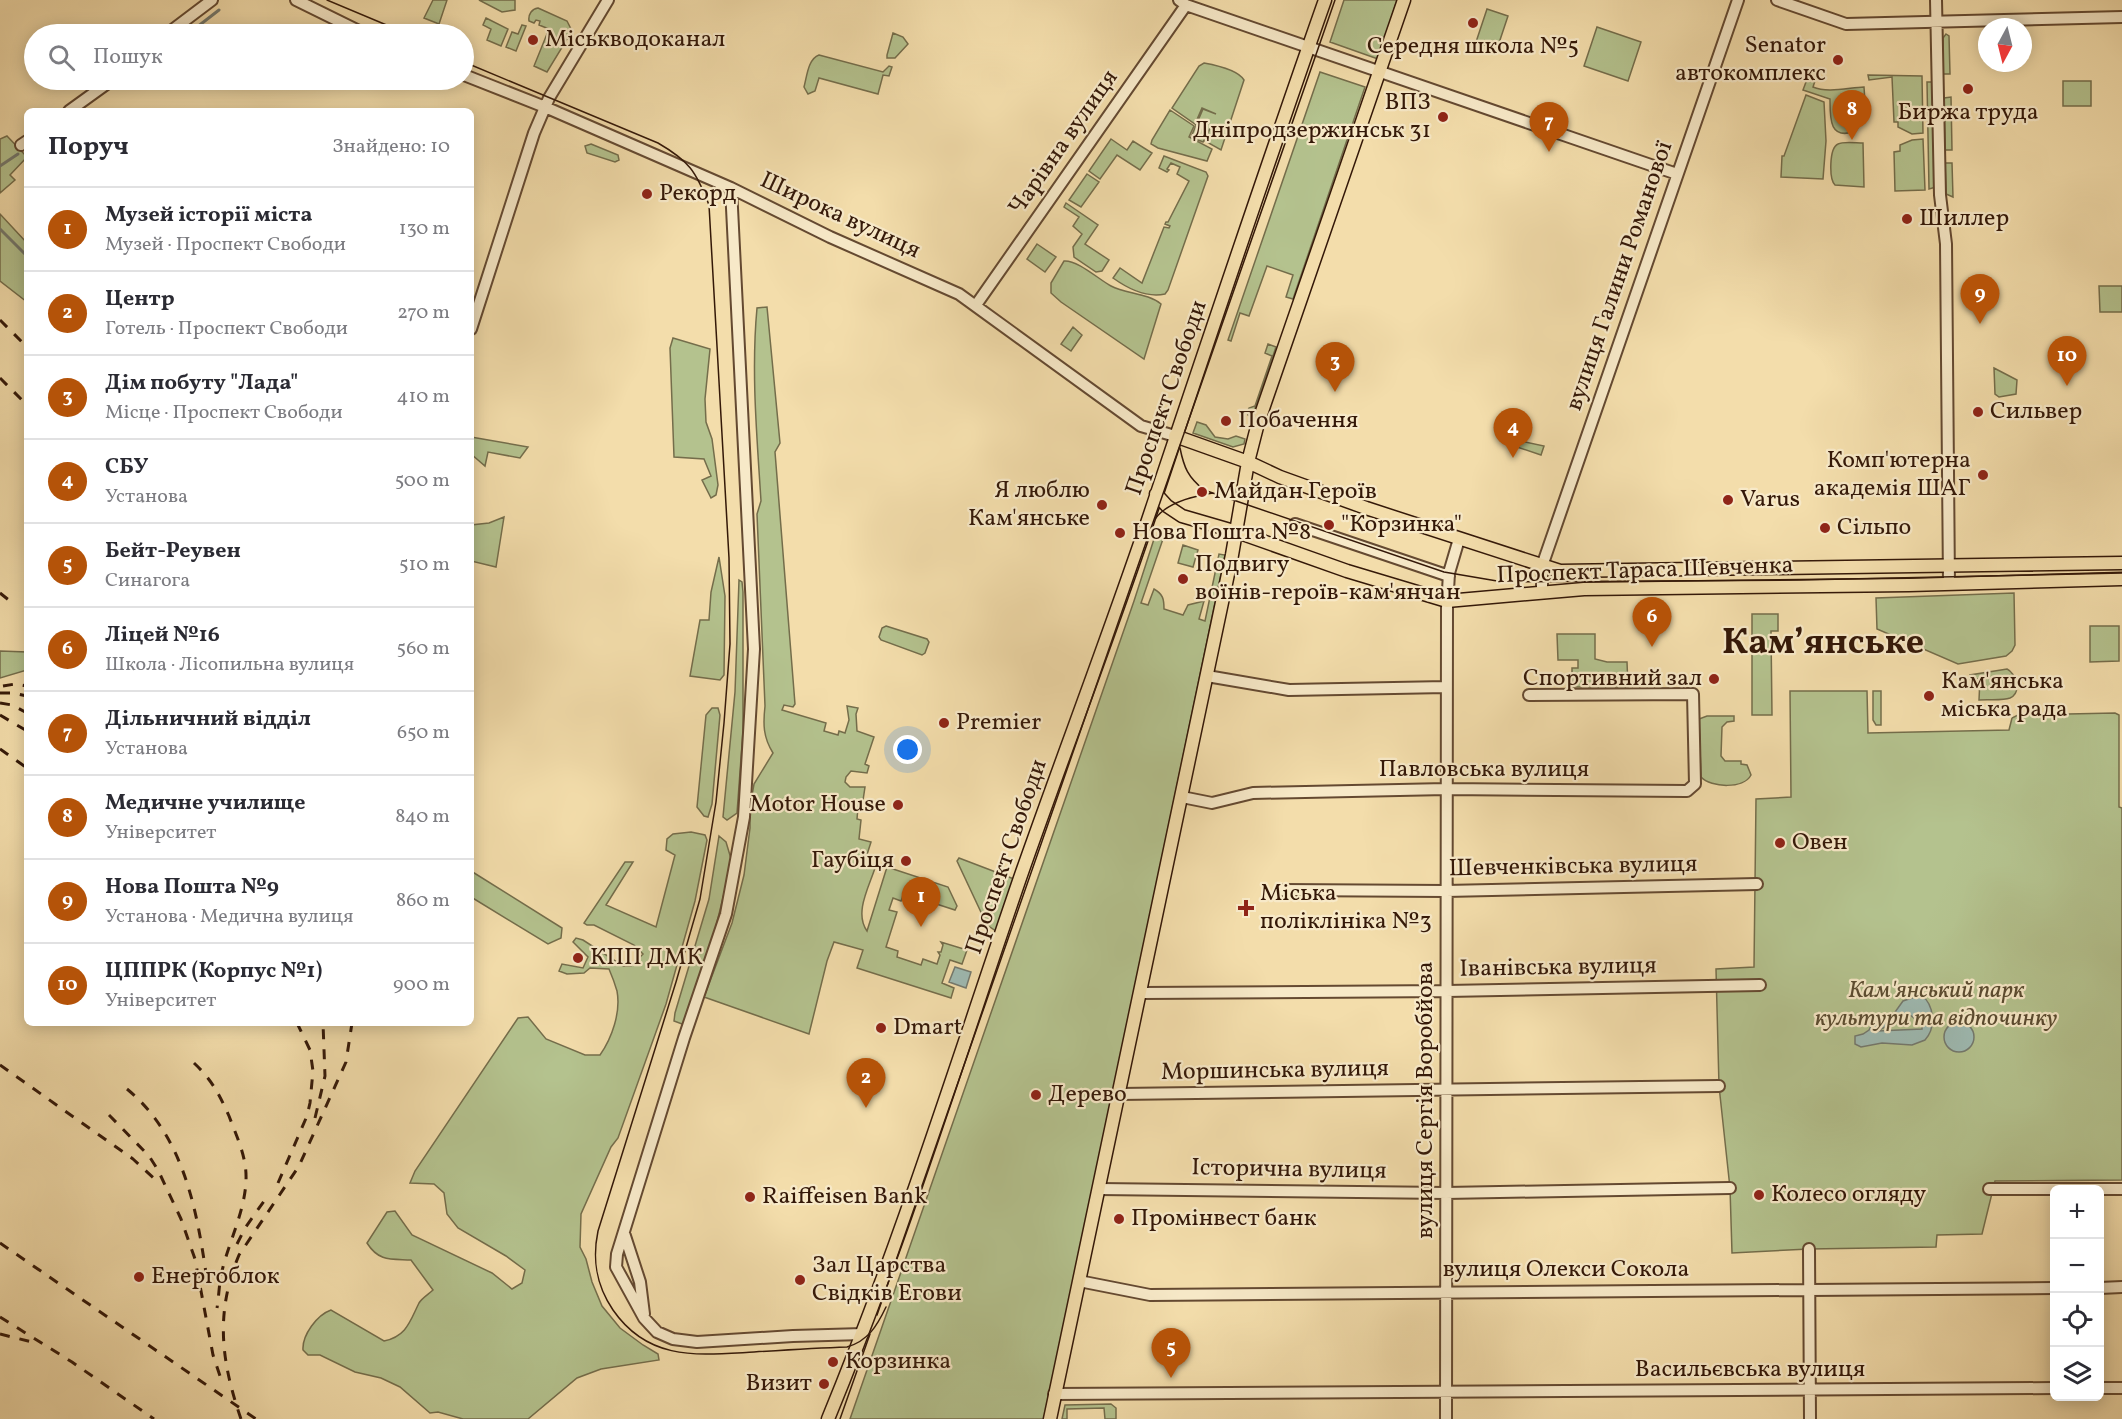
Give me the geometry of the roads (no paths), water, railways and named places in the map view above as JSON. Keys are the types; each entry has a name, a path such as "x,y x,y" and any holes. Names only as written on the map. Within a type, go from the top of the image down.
{"main road":[{"name":"Проспект Свободи","path":"828,1419 862,1334 1156,494 1325,0"},
{"path":"1050,1419 1237,532 1248,462 1258,423 1404,0"},
{"name":"Проспект Тараса Шевченка","path":"1175,436 1248,462 1280,477 1560,571 2122,563"},
{"name":"Проспект Тараса Шевченка","path":"1156,494 1167,506 1182,516 1237,532 1347,571 1447,601 1584,589 2122,579"}],"street":[{"path":"180,24 212,0"},
{"path":"296,0 345,24"},
{"path":"474,320 544,107 608,0"},
{"name":"вулиця Галини Романової","path":"1542,593 1542,566 1738,0"},
{"path":"1777,0 1846,24 2122,17"},
{"path":"1936,0 1940,195 1946,244 1949,584"},
{"path":"1183,2 1379,73 1677,174"},
{"name":"Чарівна вулиця","path":"976,305 1183,2"},
{"name":"Широка вулиця","path":"474,79 731,188 830,237 959,294 1141,426 1175,436"},
{"path":"74,108 98,90"},
{"path":"731,188 754,649 744,818 726,914 617,1254 616,1267 644,1318 657,1332 673,1339 697,1342 793,1335 862,1334"},
{"path":"1295,524 1449,576"},
{"name":"вулиця Сергія Воробйова","path":"1446,1419 1447,601 1449,576 1459,538"},
{"path":"1207,676 1289,690 1446,687"},
{"name":"Павловська вулиця","path":"1182,797 1212,803 1253,793 1446,789 1687,791 1695,784 1693,693 1529,695"},
{"name":"Шевченківська вулиця","path":"1282,890 1446,891 1756,884"},
{"name":"Іванівська вулиця","path":"1141,993 1447,991 1760,985"},
{"name":"Моршинська вулиця","path":"1120,1094 1719,1086"},
{"name":"Історична вулиця","path":"1099,1189 1446,1193 1730,1188"},
{"path":"1989,1189 2122,1189"},
{"path":"624,1233 640,1282 644,1318"},
{"path":"1809,1249 1810,1419"},
{"name":"вулиця Олекси Сокола","path":"1079,1281 1150,1295 2050,1288"},
{"path":"2104,1288 2122,1287"},
{"name":"Васильєвська вулиця","path":"1054,1394 2050,1388"},
{"path":"2104,1388 2122,1388"}],"water":[{"path":"955,967 971,972 966,988 949,982"},
{"path":"1921,995 1926,999 1931,1010 1932,1023 1925,1040 1912,1045 1882,1043 1861,1047 1855,1044 1855,1036 1869,1030 1872,1024 1893,1015 1903,1001","holes":["1910,1015 1922,1024 1922,1029 1877,1031"]},
{"path":"1959,1022 1970,1026 1974,1037 1970,1048 1959,1052 1948,1048 1944,1037 1948,1026"}],"waterway":[{"path":"201,24 219,10"},
{"path":"0,166 18,154"},
{"path":"0,229 24,253"}],"tram line":[{"path":"327,0 384,24"},
{"path":"877,1315 1335,0"},
{"path":"474,66 658,143 690,168 700,183 709,205 729,558 730,644 716,802 700,899 598,1231 595,1252 599,1282 613,1310 627,1327 642,1339 676,1352 695,1354 847,1347 861,1341 871,1332 886,1307"},
{"path":"1180,448 1188,472 1204,490 1444,572 1503,582 1800,580 2122,573"},
{"path":"1155,519 1166,508 1174,504 1213,493"},
{"path":"840,1419 870,1334"}],"railway":[{"path":"0,320 24,344"},
{"path":"0,378 24,402"},
{"path":"0,593 10,601"},
{"path":"3,686 24,686"},
{"path":"0,693 24,695"},
{"path":"0,703 12,705 24,711"},
{"path":"0,715 24,729"},
{"path":"0,749 24,766"},
{"path":"278,1183 307,1116 310,1103 313,1071 310,1050 298,1026"},
{"path":"315,1118 325,1076 323,1026"},
{"path":"241,1419 229,1377 223,1337 226,1297 231,1276 239,1255 299,1166 346,1062 352,1026"},
{"path":"194,1063 210,1081 222,1101 245,1164 245,1191 222,1271 217,1308"},
{"path":"0,1065 133,1159 160,1184"},
{"path":"127,1089 146,1108 162,1129 175,1152 192,1201 207,1280"},
{"path":"109,1115 149,1156 181,1219 195,1259 213,1355 223,1385"},
{"path":"237,1244 245,1228 269,1194"},
{"path":"0,1243 256,1419"},
{"path":"0,1317 72,1362 154,1419"},
{"path":"0,1334 32,1342"}],"place":[{"name":"Середня школа №5","path":"1473,23"},
{"name":"Міськводоканал","path":"533,40"},
{"name":"Senator автокомплекс","path":"1838,60"},
{"name":"Биржа труда","path":"1968,89"},
{"name":"ВПЗ Дніпродзержинськ 31","path":"1443,117"},
{"name":"Медичне училище","path":"1852,140"},
{"name":"Дільничний відділ","path":"1549,152"},
{"name":"Рекорд","path":"647,194"},
{"name":"Шиллер","path":"1907,219"},
{"name":"Нова Пошта №9","path":"1980,324"},
{"name":"ЦППРК (Корпус №1)","path":"2067,386"},
{"name":"Дім побуту \"Лада\"","path":"1335,392"},
{"name":"Сильвер","path":"1978,412"},
{"name":"Побачення","path":"1226,421"},
{"name":"СБУ","path":"1513,458"},
{"name":"Комп'ютерна академія ШАГ","path":"1983,475"},
{"name":"Майдан Героїв","path":"1202,492"},
{"name":"Varus","path":"1728,500"},
{"name":"Я люблю Кам'янське","path":"1102,505"},
{"name":"\"Корзинка\"","path":"1329,525"},
{"name":"Сільпо","path":"1825,528"},
{"name":"Нова Пошта №8","path":"1120,533"},
{"name":"Подвигу воїнів-героїв-кам'янчан","path":"1183,579"},
{"name":"Ліцей №16","path":"1652,647"},
{"name":"Спортивний зал","path":"1714,679"},
{"name":"Кам'янська міська рада","path":"1929,696"},
{"name":"Premier","path":"944,723"},
{"name":"Motor House","path":"898,805"},
{"name":"Овен","path":"1780,843"},
{"name":"Гаубіця","path":"906,861"},
{"name":"Міська поліклініка №3","path":"1246,908"},
{"name":"Музей історії міста","path":"921,927"},
{"name":"КПП ДМК","path":"578,958"},
{"name":"Dmart","path":"881,1028"},
{"name":"Дерево","path":"1036,1095"},
{"name":"Центр","path":"866,1108"},
{"name":"Колесо огляду","path":"1759,1195"},
{"name":"Raiffeisen Bank","path":"750,1197"},
{"name":"Промінвест банк","path":"1119,1219"},
{"name":"Енергоблок","path":"139,1277"},
{"name":"Зал Царства Свiдкiв Егови","path":"800,1280"},
{"name":"Корзинка","path":"833,1362"},
{"name":"Бейт-Реувен","path":"1171,1378"},
{"name":"Визит","path":"824,1384"}],"district":[{"name":"Кам’янське","path":"1823,644"}],"park label":[{"name":"Кам'янський парк культури та відпочинку","path":"1936,1005"}]}
